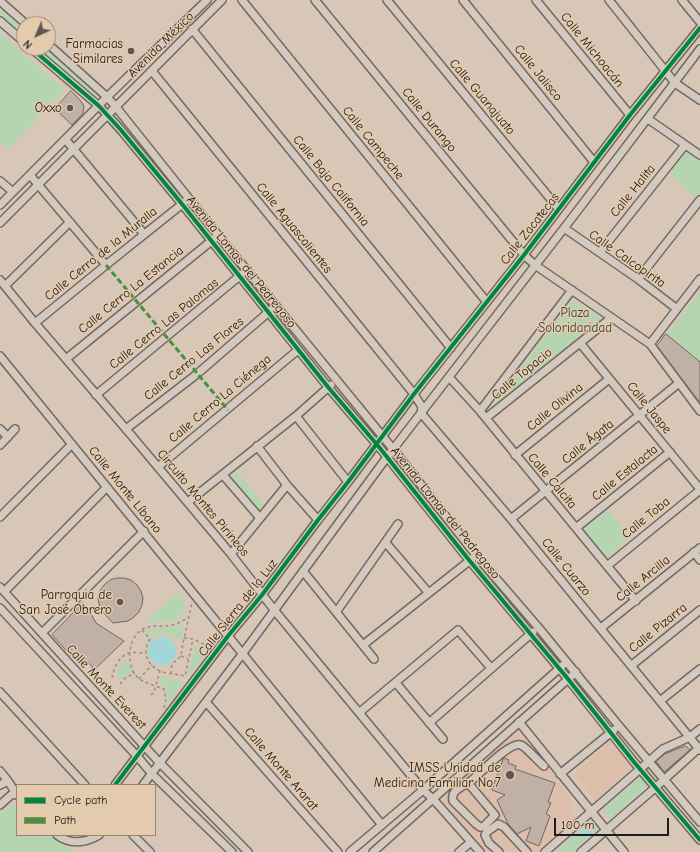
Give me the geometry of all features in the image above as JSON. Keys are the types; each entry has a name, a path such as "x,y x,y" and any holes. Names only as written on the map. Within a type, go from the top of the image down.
{"street":[{"name":"Avenida México","path":"0,205 107,97 207,0"},
{"name":"Avenida México","path":"0,223 222,0"},
{"name":"Calle Campeche","path":"242,0 486,301"},
{"name":"Calle Durango","path":"315,0 529,260 650,344"},
{"name":"Calle Guanajuato","path":"387,0 558,208"},
{"name":"Calle Jalisco","path":"463,0 594,162"},
{"name":"Calle Michoacán","path":"536,0 630,115"},
{"path":"609,0 675,83 700,100"},
{"path":"682,0 700,22"},
{"path":"0,1 17,16"},
{"path":"0,21 16,35"},
{"name":"Calle Zacatecas","path":"393,449 448,377 529,260 558,208 700,28"},
{"name":"Calle Baja California","path":"192,29 451,348"},
{"name":"Calle Zacatecas","path":"377,445 416,397 486,301 564,228 700,49"},
{"name":"Avenida Lomas del Pedregoso","path":"56,51 116,107 275,307 383,439 393,449 476,555 567,661 618,726 700,822"},
{"name":"Avenida Lomas del Pedregoso","path":"40,56 108,115 182,204 268,313 387,457 469,560 700,840"},
{"name":"Calle Aguascalientes","path":"152,71 416,397"},
{"path":"648,119 700,155"},
{"path":"66,140 144,234"},
{"name":"Calle Halita","path":"600,252 685,145"},
{"path":"30,175 106,264"},
{"path":"0,181 13,192"},
{"name":"Calle Cerro de la Muralla","path":"35,323 189,198"},
{"path":"638,278 700,200"},
{"path":"6,285 70,222"},
{"name":"Calle Calcopirita","path":"564,228 638,278 677,309"},
{"name":"Calle Cerro La Estancia","path":"66,359 218,235"},
{"name":"Calle Cerro Las Palomas","path":"96,395 246,271"},
{"path":"700,279 650,344 700,411"},
{"name":"Circuito Montes Pirineos","path":"0,280 6,285 35,323 188,502 263,596 423,790 433,799 480,852"},
{"path":"480,411 572,290"},
{"name":"Calle Cerro Las Flores","path":"126,429 197,374 275,307"},
{"name":"Calle Topacio","path":"486,418 611,318"},
{"name":"Calle Jaspe","path":"580,343 700,489"},
{"name":"Calle Cerro La Ciénega","path":"158,467 298,350"},
{"name":"Calle Monte Líbano","path":"0,356 241,651"},
{"name":"Calle Calcita","path":"448,377 486,418 636,601"},
{"name":"Calle Olivina","path":"515,455 609,379"},
{"path":"188,502 296,416 336,380"},
{"name":"Calle Ágata","path":"511,519 679,384"},
{"name":"Calle Cuarzo","path":"416,397 422,410 699,748"},
{"path":"296,416 348,482"},
{"path":"0,429 8,437"},
{"path":"0,445 15,429"},
{"path":"0,516 72,444"},
{"name":"Calle Sierra de la Luz","path":"116,784 147,748 218,650 230,638 263,596 318,520 377,445"},
{"path":"257,446 287,485 318,520"},
{"path":"144,784 150,771 206,702 241,651 273,608 303,572 393,449"},
{"name":"Calle Estalacta","path":"576,528 670,452"},
{"path":"223,475 260,518"},
{"path":"231,554 287,485"},
{"path":"2,589 107,487"},
{"name":"Calle Toba","path":"607,566 700,489"},
{"path":"337,611 398,524"},
{"path":"42,634 144,531"},
{"path":"386,543 428,592"},
{"path":"697,550 700,560"},
{"name":"Calle Arcilla","path":"601,628 697,550"},
{"path":"363,645 476,555"},
{"path":"303,572 337,611 374,659"},
{"name":"Calle Monte Everest","path":"2,589 66,662 147,748 158,762 248,852"},
{"name":"Calle Monte Everest","path":"0,608 150,771 232,852"},
{"name":"Calle Pizarra","path":"632,665 700,610"},
{"path":"429,723 538,627"},
{"path":"360,712 458,630 491,668"},
{"path":"241,651 382,825"},
{"path":"350,852 423,790 567,661"},
{"path":"57,671 66,662"},
{"path":"660,701 700,669"},
{"path":"373,852 576,672"},
{"path":"396,683 443,739"},
{"path":"0,692 84,784"},
{"name":"Calle Monte Ararat","path":"206,702 338,852"},
{"path":"519,722 624,852"},
{"path":"560,774 618,726"},
{"path":"546,852 663,749 690,737 700,729"},
{"path":"468,783 495,815 488,824 483,827 476,824 453,801 453,792 468,783 515,744 522,745 544,766"},
{"path":"491,747 499,756"},
{"path":"581,852 699,748"},
{"path":"0,771 16,794 11,795 0,805"},
{"path":"0,785 8,781"},
{"path":"8,781 16,785"},
{"path":"499,852 489,843 485,835 498,824 504,827 527,852"},
{"path":"216,836 224,828"},
{"path":"59,836 63,840 71,842 81,842 97,836"},
{"path":"134,836 150,852"},
{"path":"459,852 471,842"}],"path":[{"path":"171,674 172,664 181,656 192,598"},
{"path":"164,708 166,693 164,689 139,679 130,664 130,653 136,635 142,630 156,625 173,625 189,617"},
{"path":"142,630 150,640 146,646 145,653 152,664 160,671 171,674 185,676 193,639"},
{"path":"184,638 193,639 218,650"},
{"path":"112,678 114,668 121,659 130,653 145,653"},
{"path":"181,656 188,659"},
{"path":"139,679 152,664"},
{"path":"152,695 160,671"},
{"path":"120,684 126,677 135,674"}],"shaded area":[{"name":"IMSS Unidad de Medicina Familiar No.7","path":"518,729 571,798 572,814 579,817 539,852 485,852 440,798"},
{"path":"610,741 632,768 595,801 574,774"}],"green space":[{"path":"0,8 16,22 16,30 0,17"},
{"path":"0,33 16,47 16,56 26,56 65,90 8,150 0,143"},
{"path":"47,56 55,56 99,93 96,96"},
{"path":"686,151 700,161 700,193 696,198 670,174"},
{"path":"700,292 700,362 666,334"},
{"name":"Plaza Soloridaridad","path":"572,300 602,319 492,407"},
{"path":"238,472 264,505 258,511 230,478"},
{"path":"607,509 630,537 605,558 582,530"},
{"path":"178,592 185,599 183,614 175,621 145,623"},
{"path":"184,623 181,640 158,633 149,637 145,632 158,627 176,627"},
{"path":"195,646 210,650 188,676"},
{"path":"127,660 133,673 124,676 120,680 116,677 119,667"},
{"path":"162,677 184,682 166,707 168,694 159,683"},
{"path":"641,776 648,785 610,819 602,810"},
{"path":"16,805 16,836 54,836 63,845 75,852 0,852 0,814 7,807"},
{"path":"580,830 586,840 573,852 555,852"}],"water":[{"path":"162,637 172,641 176,651 172,661 162,665 152,661 148,651 152,641"},
{"path":"591,820 598,829 586,840 580,830"}],"building":[{"path":"71,91 84,106 83,113 72,125 55,109"},
{"path":"666,334 700,362 700,403 657,346"},
{"path":"117,578 131,580 141,591 143,598 139,612 134,617 128,621 113,623 100,609 98,598 104,585 110,580"},
{"path":"83,603 96,623 124,641 93,671 92,666 83,658 76,661 52,635"},
{"path":"686,746 690,750 664,772 656,761 665,754"},
{"path":"504,758 509,760 508,763 516,766 515,769 555,783 548,802 551,803 546,814 550,816 539,846 526,841 531,827 517,834 508,824 497,800 505,795 492,790"}],"marked path":[{"path":"106,265 228,410"}],"cycle path":[{"path":"116,784 228,636 262,595 414,394 524,255 630,115 700,28"},
{"path":"40,56 99,106 121,130 469,560 568,679 634,762 700,840"}],"place":[{"name":"Farmacias Similares","path":"131,51"},
{"name":"Oxxo","path":"70,108"},
{"name":"Parroquia de San José Obrero","path":"120,602"},
{"name":"IMSS Unidad de Medicina Familiar No.7","path":"510,775"}]}
